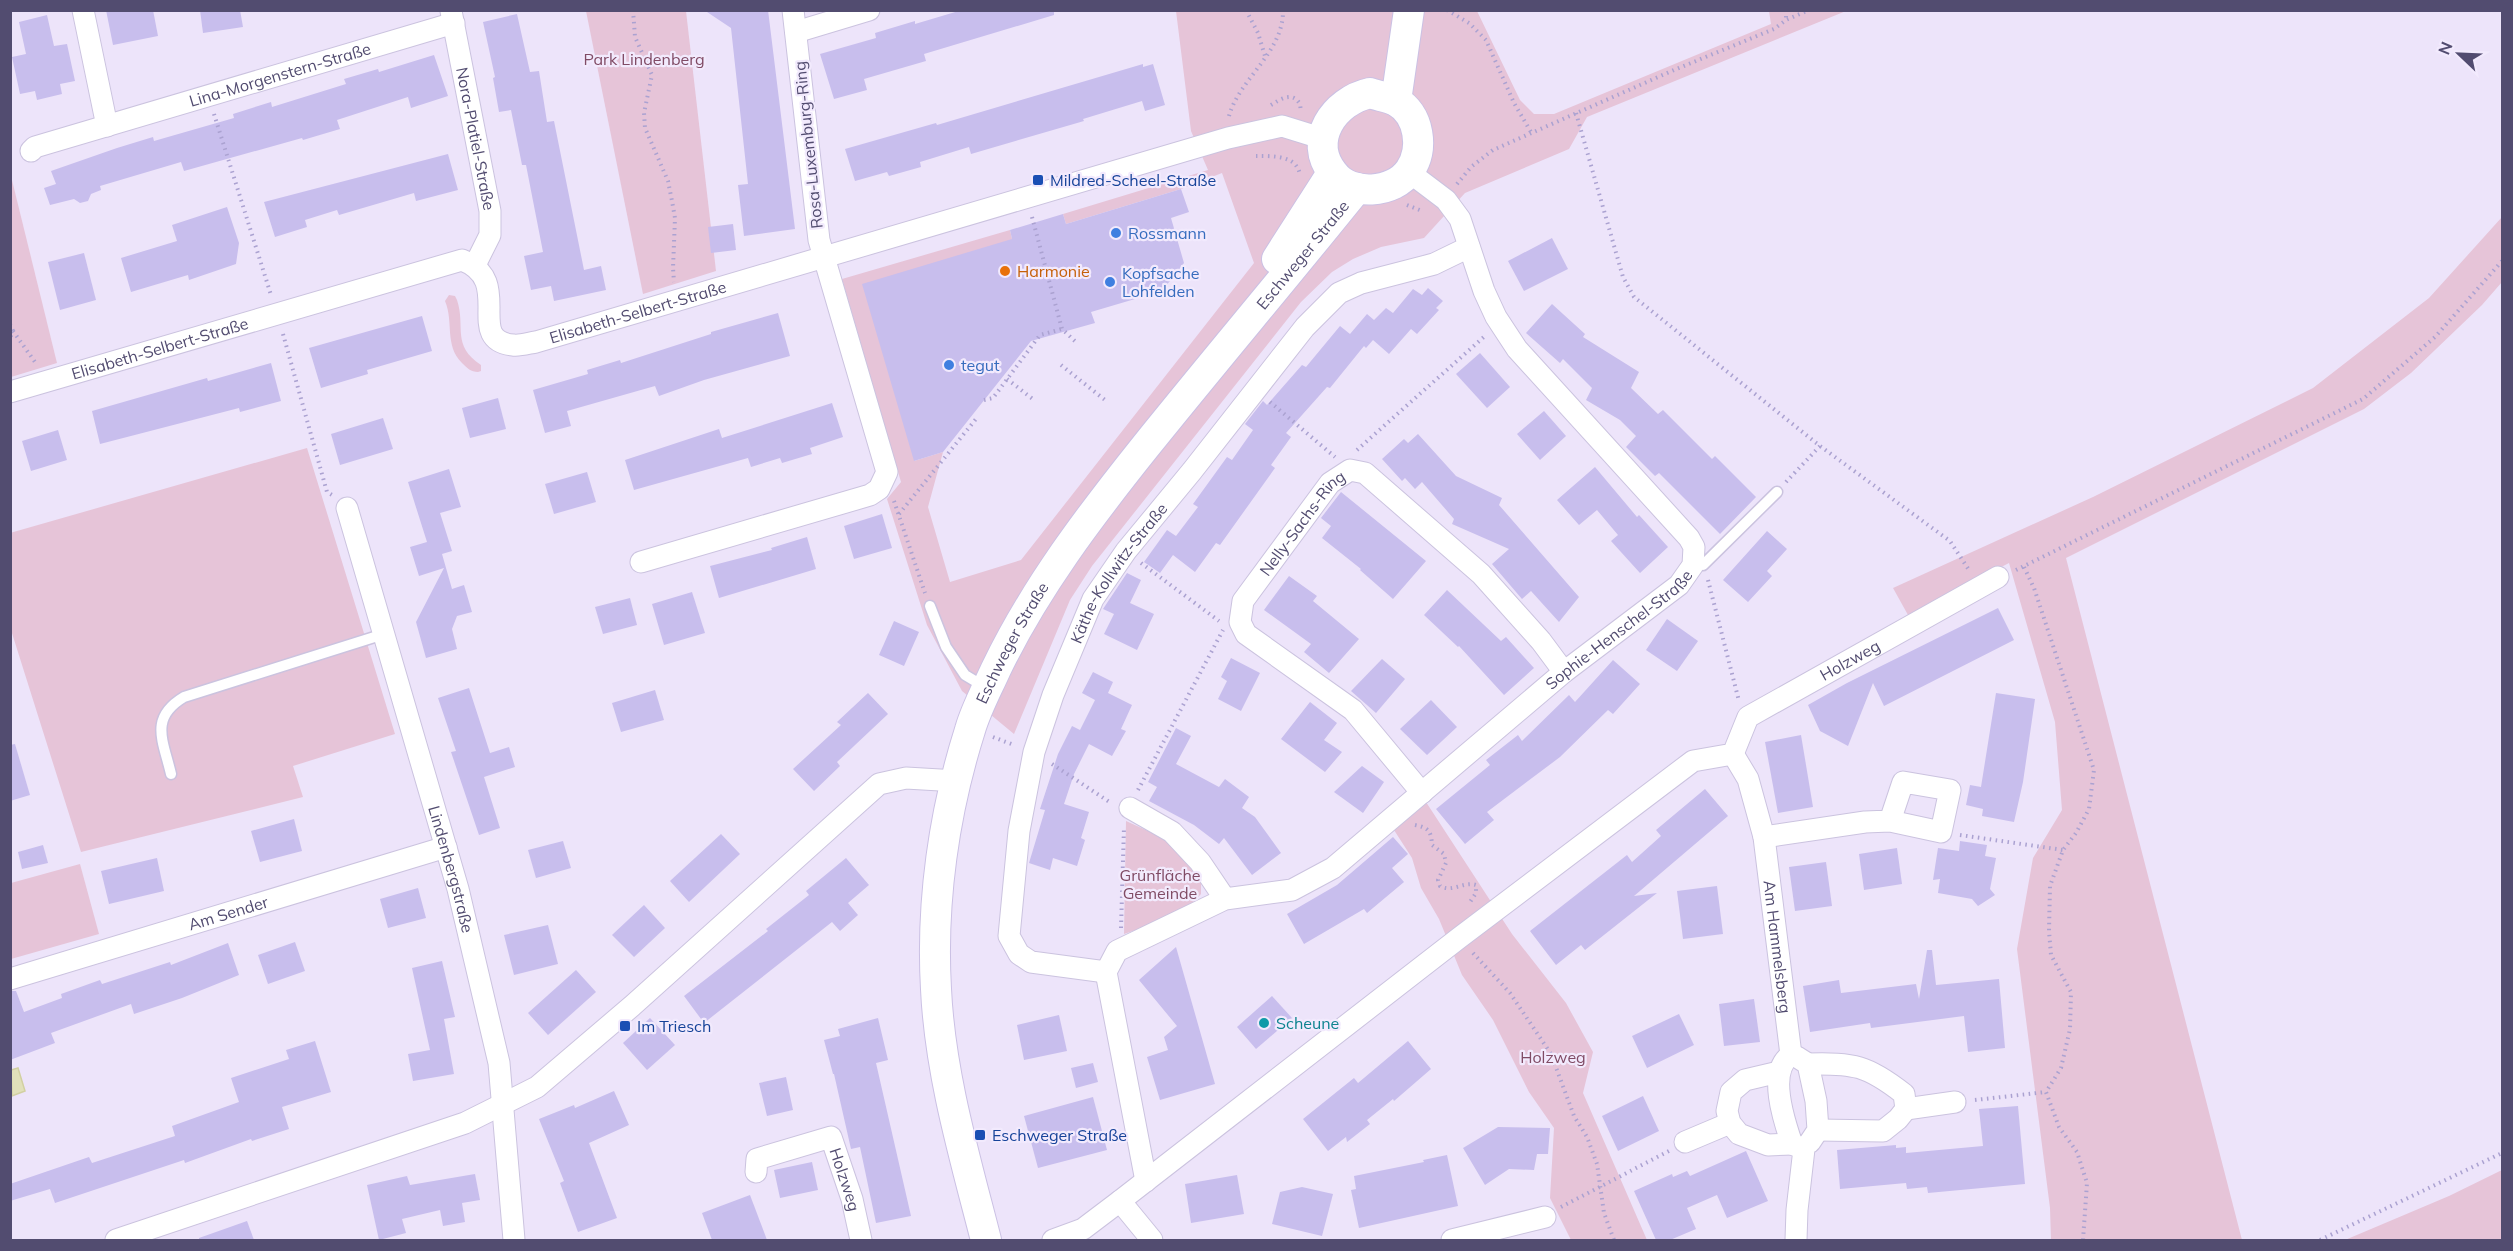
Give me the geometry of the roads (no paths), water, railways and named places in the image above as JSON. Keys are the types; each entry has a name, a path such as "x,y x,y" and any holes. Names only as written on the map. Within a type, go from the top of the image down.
{"main road":[{"path":"1383,97 1382,60 1396,10"},
{"path":"1383,97 1409,10"},
{"path":"1359,95 1383,97 1411,116 1418,134 1416,158 1409,172 1401,180 1384,188 1344,180 1324,148 1329,120 1339,108 1359,95"},
{"name":"Eschweger Straße","path":"986,1240 946,1072 934,956 937,888 957,781 970,729 1012,636 1065,551 1180,403 1317,198 1344,180"}],"street":[{"path":"83,10 108,126"},
{"name":"Rosa-Luxemburg-Ring","path":"794,10 819,240 825,256"},
{"path":"796,32 869,10"},
{"name":"Lina-Morgenstern-Straße","path":"31,151 35,147 452,17"},
{"name":"Nora-Platiel-Straße","path":"452,17 490,211 490,235 475,265"},
{"name":"Elisabeth-Selbert-Straße","path":"10,392 462,260 475,265 485,276 491,295 488,316 490,330 499,341 513,345 536,342 1228,138 1282,126 1324,139"},
{"name":"Sophie-Henschel-Straße","path":"1106,972 1116,951 1225,899 1292,890 1333,868 1564,672 1678,585 1694,565 1694,547 1689,538 1517,349 1500,323 1484,291 1460,219 1446,200 1409,172"},
{"name":"Käthe-Kollwitz-Straße","path":"1106,972 1031,962 1018,954 1009,936 1019,831 1034,752 1053,695 1093,599 1126,551 1305,327 1339,293 1361,283 1434,264 1468,247"},
{"path":"641,562 870,495 884,482 887,472 885,460 825,256"},
{"name":"Nelly-Sachs-Ring","path":"1422,793 1353,710 1246,634 1240,622 1244,601 1330,483 1350,470 1365,473 1481,574 1541,641 1564,672"},
{"name":"Lindenbergstraße","path":"347,508 446,847 499,1063 514,1240"},
{"name":"Holzweg","path":"1733,754 1748,717 1998,577"},
{"path":"1053,1240 1083,1229 1459,938 1693,761 1733,754"},
{"name":"Am Hammelsberg","path":"1733,754 1748,778 1764,837 1793,1063 1816,1101 1818,1130 1798,1146"},
{"path":"116,1240 465,1123 504,1105 537,1086 623,1014 879,784 906,778 957,781"},
{"path":"1764,837 1890,820 1941,832 1950,790 1903,782 1890,820"},
{"path":"1127,809 1172,832 1200,862 1225,899"},
{"name":"Am Sender","path":"10,979 446,847"},
{"path":"1106,972 1146,1181"},
{"path":"1798,1146 1768,1145 1738,1134 1731,1124 1727,1111 1731,1092 1745,1080 1793,1063 1848,1063 1881,1076 1904,1094 1906,1109"},
{"name":"Am Hammelsberg","path":"1793,1063 1779,1090 1784,1123 1798,1146 1796,1240"},
{"path":"1818,1130 1883,1131 1906,1109 1955,1102"},
{"path":"1685,1142 1731,1124"},
{"name":"Holzweg","path":"756,1172 757,1159 831,1137 852,1199 861,1240"},
{"path":"1120,1201 1152,1240"},
{"path":"1452,1240 1545,1217"}],"lane":[{"path":"1703,565 1777,492"},
{"path":"930,606 946,646 965,675 987,688"},
{"path":"171,774 161,729 169,706 184,697 384,634"}],"place":[{"name":"Mildred-Scheel-Straße","path":"1038,180"},
{"name":"Rossmann","path":"1116,233"},
{"name":"Harmonie","path":"1005,271"},
{"name":"Kopfsache Lohfelden","path":"1110,282"},
{"name":"tegut","path":"949,365"},
{"name":"Scheune","path":"1264,1023"},
{"name":"Im Triesch","path":"625,1026"},
{"name":"Eschweger Straße","path":"980,1135"}],"park label":[{"name":"Park Lindenberg","path":"644,59"},
{"name":"Grünfläche Gemeinde","path":"1160,884"}]}
